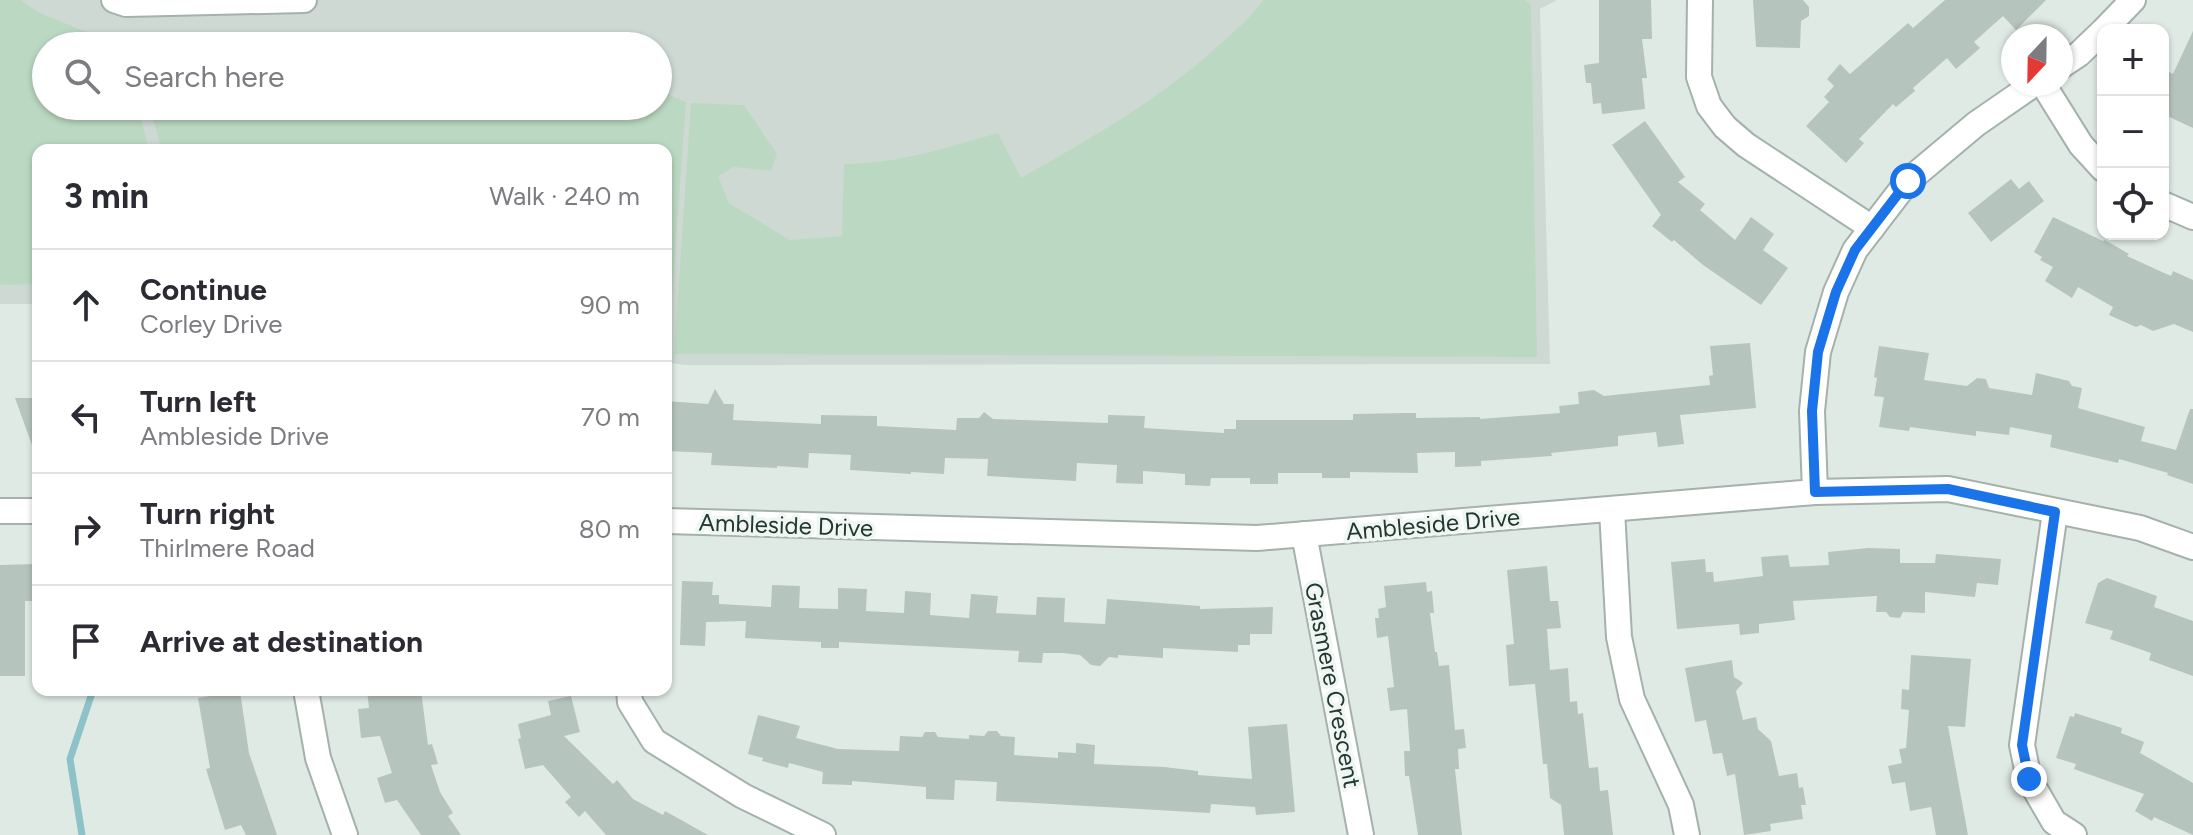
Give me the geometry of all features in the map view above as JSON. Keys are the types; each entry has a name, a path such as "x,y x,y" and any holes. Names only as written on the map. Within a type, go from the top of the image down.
{"street":[{"path":"114,0 126,4 304,0"},
{"path":"1700,0 1699,77 1709,106 1725,127 1746,145 1872,228"},
{"path":"2109,24 2133,0"},
{"path":"2073,58 2097,36"},
{"path":"1815,492 1812,411 1818,352 1836,292 1855,250 1908,181 1976,124 2017,96"},
{"path":"2050,96 2081,145 2102,168"},
{"path":"2169,207 2193,217"},
{"name":"Ambleside Drive","path":"672,521 1257,538 1815,492 1948,489 2140,528 2193,547"},
{"path":"1612,510 1619,637 1632,699 1681,805 1687,835"},
{"path":"0,511 32,511"},
{"path":"2055,512 2022,745 2029,779 2035,790 2054,822 2074,835"},
{"name":"Grasmere Crescent","path":"1304,534 1361,835"},
{"path":"307,696 318,758 345,835"},
{"path":"630,696 630,702 654,741 743,796 823,835"}],"shaded area":[{"path":"0,0 1557,0 1540,9 1550,364 672,363 672,144 32,144 32,304 0,304"}],"green space":[{"path":"0,0 21,0 40,13 86,32 32,32 32,120 142,120 148,144 32,144 32,284 0,285"},
{"path":"1263,0 1525,0 1531,5 1537,357 674,354 691,103 744,105 777,154 771,171 734,167 718,176 729,203 790,240 842,236 844,164 903,158 998,133 1021,178 1125,117 1174,83 1237,28"},
{"path":"672,96 686,102 672,297 672,144 160,144 153,120 672,120"}],"building":[{"path":"1599,0 1651,0 1652,39 1642,39 1647,78 1642,78 1645,109 1602,114 1601,103 1593,104 1591,83 1586,83 1584,65 1599,63"},
{"path":"1753,0 1803,0 1809,7 1809,16 1801,21 1800,48 1756,47"},
{"path":"1945,0 2046,0 2022,24 2010,24 2003,16 1974,42 1980,48 1956,69 1947,58 1913,88 1915,91 1896,107 1893,104 1859,139 1864,143 1846,163 1806,126 1829,102 1824,97 1834,86 1827,79 1840,64 1850,74 1908,23 1913,28"},
{"path":"2193,31 2193,128 2169,117 2169,72 2173,74"},
{"path":"1645,121 1685,177 1678,182 1705,204 1700,210 1735,240 1751,217 1774,234 1763,250 1788,268 1761,305 1652,226 1661,215 1612,145"},
{"path":"2011,179 2019,189 2029,181 2044,201 1991,242 1968,213"},
{"path":"2053,217 2097,240 2105,240 2129,254 2127,256 2162,272 2171,276 2173,271 2193,280 2193,332 2174,324 2153,331 2141,325 2136,327 2109,315 2113,307 2078,287 2072,298 2045,281 2053,267 2040,260 2042,257 2034,252"},
{"path":"1750,343 1756,408 1680,415 1684,444 1658,447 1656,432 1618,436 1618,446 1551,453 1552,456 1481,461 1481,466 1455,467 1455,452 1417,453 1418,473 1350,472 1350,478 1322,478 1322,473 1278,473 1278,484 1250,484 1250,478 1211,478 1210,486 1185,485 1185,474 1143,471 1143,484 1116,483 1117,465 1077,463 1076,481 987,476 988,459 945,458 944,474 911,474 850,470 851,455 809,453 808,468 777,468 711,465 712,453 672,451 672,401 708,404 715,389 724,404 734,404 733,420 821,424 821,415 877,416 877,426 956,430 957,418 979,418 984,412 993,419 1108,423 1108,415 1145,416 1144,428 1224,433 1224,429 1236,429 1236,420 1353,420 1353,414 1404,413 1416,413 1416,418 1480,419 1560,413 1559,406 1579,404 1578,392 1594,390 1604,396 1710,385 1709,376 1713,375 1710,346"},
{"path":"1879,346 1929,353 1924,380 1967,386 1977,378 1986,379 1989,388 2032,395 2036,373 2069,381 2072,386 2082,388 2078,408 2145,427 2141,441 2176,450 2190,409 2193,409 2193,484 2168,473 2119,459 2118,463 2050,447 2052,435 2010,427 2009,435 1976,431 1976,436 1910,427 1909,431 1879,427 1884,397 1874,396 1877,378 1874,377"},
{"path":"15,398 32,398 32,445"},
{"path":"1900,549 1900,563 1935,563 1936,554 2001,559 1998,585 1977,583 1975,597 1925,592 1925,613 1903,612 1900,618 1890,617 1886,612 1876,612 1877,596 1793,601 1795,620 1759,624 1759,633 1740,635 1739,624 1677,629 1671,562 1705,559 1706,572 1713,572 1714,582 1763,576 1761,557 1788,555 1790,567 1829,565 1828,552"},
{"path":"32,564 32,601 25,601 25,676 0,676 0,565"},
{"path":"1547,566 1550,601 1558,601 1561,628 1547,629 1550,670 1568,668 1570,702 1577,701 1578,714 1583,713 1589,768 1598,767 1600,791 1608,790 1613,835 1564,835 1561,805 1550,798 1547,764 1543,764 1535,684 1509,686 1506,645 1514,644 1507,570"},
{"path":"2107,578 2157,596 2154,607 2193,621 2193,676 2149,660 2151,653 2110,639 2113,631 2085,623 2098,583"},
{"path":"682,581 713,582 712,595 719,595 719,604 771,607 772,585 800,586 799,608 838,609 838,588 867,589 866,611 904,613 905,591 931,593 930,615 969,618 971,594 998,596 996,613 1036,615 1037,597 1065,598 1064,622 1105,624 1107,599 1200,606 1200,609 1273,607 1272,634 1250,634 1250,645 1238,645 1238,652 1163,648 1163,658 1118,655 1118,658 1109,657 1100,666 1091,665 1080,655 1063,653 1043,653 1042,663 1018,662 1019,651 839,642 839,648 821,648 821,642 745,638 746,621 706,622 705,646 680,645"},
{"path":"1426,582 1427,592 1432,591 1434,613 1430,613 1435,652 1439,666 1449,665 1455,730 1464,729 1466,748 1458,749 1459,769 1455,769 1462,835 1418,835 1409,776 1405,776 1404,751 1410,751 1407,709 1390,711 1387,688 1394,687 1388,636 1377,638 1375,618 1379,618 1378,609 1386,607 1384,586"},
{"path":"1911,655 1971,659 1965,727 1948,726 1968,835 1936,835 1931,807 1910,811 1905,782 1892,784 1888,766 1902,763 1899,749 1906,748 1909,710 1901,709 1902,689 1909,690"},
{"path":"1732,660 1734,677 1743,683 1736,691 1743,720 1756,717 1758,729 1771,741 1779,776 1797,773 1806,805 1801,805 1803,819 1770,824 1771,831 1744,835 1735,774 1727,776 1722,753 1713,754 1706,720 1695,722 1685,668"},
{"path":"241,696 249,753 277,835 246,835 241,825 225,830 206,769 210,768 198,698"},
{"path":"368,696 422,696 428,745 432,744 438,764 431,765 440,792 453,813 448,816 461,835 421,835 397,800 385,803 377,778 392,773 380,736 361,738 358,709 369,708"},
{"path":"571,696 580,732 564,736 613,784 617,780 633,799 663,815 665,811 708,835 606,835 585,811 579,817 565,802 571,797 543,765 525,769 518,724 551,715 548,701"},
{"path":"2075,713 2122,728 2121,733 2144,742 2140,753 2193,783 2193,835 2154,817 2152,821 2135,811 2144,794 2074,769 2076,764 2056,758 2070,716 2074,717"},
{"path":"758,715 800,726 796,738 838,749 899,751 900,736 922,737 925,732 935,732 938,737 969,739 969,735 984,736 988,731 997,731 1001,736 1015,737 1014,755 1058,758 1058,752 1076,753 1076,743 1095,745 1094,764 1164,767 1198,771 1198,775 1252,779 1248,727 1287,724 1295,812 1256,815 1255,807 1211,804 1210,813 996,801 997,782 955,780 954,800 926,799 926,787 852,781 852,785 822,784 823,772 789,763 788,768 748,754"}],"waterway":[{"path":"82,835 70,759 91,696"}],"route":[{"path":"1908,181 1855,250 1836,292 1818,352 1812,411 1815,492 1948,489 2055,512 2022,745 2029,779"}]}
